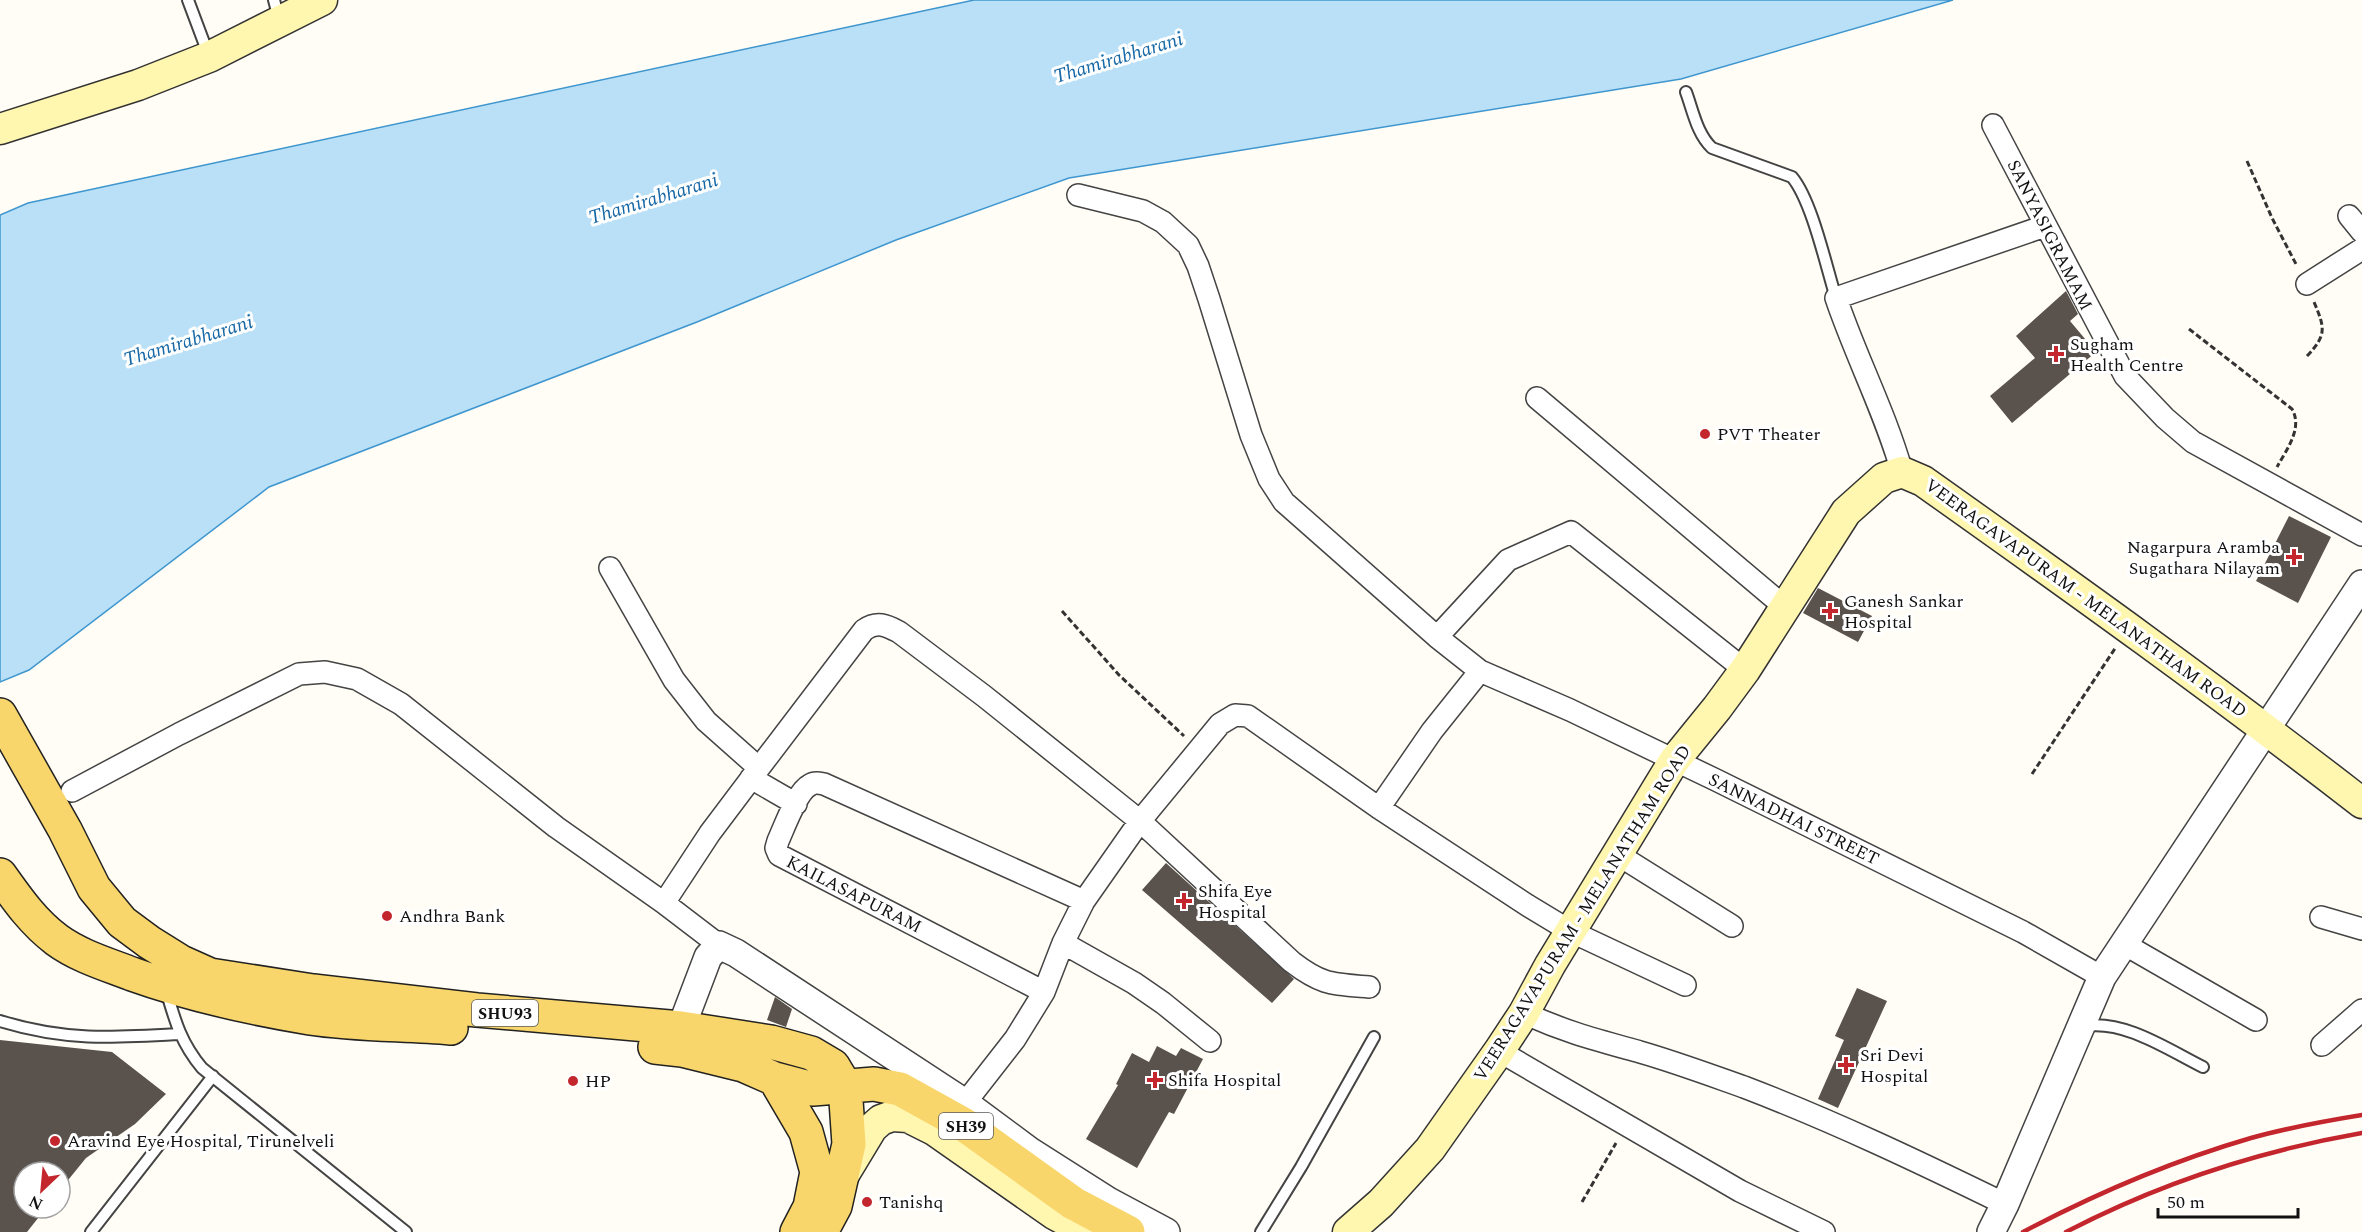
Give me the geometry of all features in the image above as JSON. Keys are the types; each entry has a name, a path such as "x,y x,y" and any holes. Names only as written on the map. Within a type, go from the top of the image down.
{"main road":[{"path":"0,129 138,85 209,57 277,11 322,0"},
{"name":"VEERAGAVAPURAM - MELANATHAM ROAD","path":"1348,1232 1381,1203 1430,1149 1524,1013 1570,931 1674,761 1718,708 1745,670 1846,512 1884,478 1902,472 1923,481 2267,728 2362,803"},
{"name":"SHU93","path":"0,715 65,830 94,888 122,922 181,962 210,975 312,1004 477,1010 681,1028 771,1042 811,1053 833,1066 845,1086"},
{"name":"SHU93","path":"0,875 36,923 70,949 164,984 551,1036 682,1050 743,1065 775,1079"},
{"path":"775,1079 813,1089 845,1086 849,1144 835,1206 821,1232"},
{"path":"775,1079 806,1132 817,1172 810,1207 797,1232"},
{"name":"SH39","path":"845,1086 874,1084 900,1089 963,1124 1073,1203 1128,1232"},
{"path":"843,1176 872,1128 881,1120 892,1116 908,1117 934,1130 1054,1214 1087,1232"}],"street":[{"name":"SANYASIGRAMAM","path":"1993,125 2126,376 2165,418 2193,442 2362,535"},
{"name":"SANNADHAI STREET","path":"1078,195 1143,211 1163,222 1188,245 1198,266 1251,435 1269,479 1284,502 1437,637 1480,671 1570,710 1716,780 2023,932 2102,977"},
{"path":"1902,472 1885,417 1850,337 1836,298 2045,226"},
{"path":"2307,284 2362,249"},
{"path":"1537,398 1785,608"},
{"path":"1437,637 1508,560 1571,532 1745,670"},
{"path":"610,568 674,680 706,721 755,773 796,804"},
{"path":"1990,1232 2005,1204 2102,977 2362,584"},
{"path":"664,903 710,833 864,630 872,624 885,624 984,696 1140,821 1292,962 1313,978 1329,984 1369,987"},
{"path":"1379,808 1432,731 1480,671"},
{"path":"72,791 179,734 299,675 325,672 357,679 401,704 556,826 719,945 736,953 965,1103 1031,1152 1089,1189 1167,1232"},
{"path":"965,1103 1015,1039 1044,992 1063,943 1084,901 1140,821 1220,724 1235,715 1248,716 1473,871 1570,931 1685,985"},
{"name":"KAILASAPURAM","path":"1044,992 779,855 776,848 796,804 808,785 824,784 1084,901"},
{"path":"1617,854 1732,926"},
{"path":"2321,917 2362,929"},
{"path":"1063,943 1134,983 1210,1041"},
{"path":"2124,944 2256,1020"},
{"path":"681,1028 708,957 719,945"},
{"path":"2322,1045 2362,1010"},
{"path":"1524,1013 1561,1030 1642,1053 1744,1088 1893,1150 2005,1204"},
{"path":"1499,1051 1740,1191 1824,1232"}],"lane":[{"path":"188,0 209,57"},
{"path":"1686,92 1700,132 1712,148 1792,177 1798,184 1806,200 1836,298"},
{"path":"164,984 179,1034 189,1052 202,1068 405,1232"},
{"path":"0,1021 33,1031 69,1037 118,1038 179,1034"},
{"path":"2081,1026 2102,1025 2125,1030 2203,1067"},
{"path":"1261,1232 1301,1167 1374,1037"},
{"path":"91,1232 213,1076"}],"path":[{"path":"2247,161 2272,218 2307,284 2322,322 2323,333 2319,344 2307,356"},
{"path":"2188,329 2292,409 2297,418 2296,428 2268,485"},
{"path":"1062,611 1119,675 1198,750"},
{"path":"2032,774 2129,628"},
{"path":"1582,1202 1626,1125"}],"water":[{"name":"Thamirabharani","path":"974,0 1953,0 1681,79 1069,178 896,240 697,322 269,487 29,670 0,682 0,215 28,203"}],"building":[{"path":"2066,291 2078,314 2070,321 2096,352 2012,423 1990,396 2035,358 2016,336"},
{"path":"2289,516 2331,537 2298,603 2256,581"},
{"path":"1818,588 1872,616 1858,642 1803,613"},
{"path":"1166,863 1294,979 1272,1003 1142,890"},
{"path":"1857,988 1887,1001 1838,1108 1818,1099 1844,1040 1835,1036"},
{"path":"775,997 792,1009 786,1027 767,1020"},
{"name":"Aravind Eye Hospital, Tirunelveli","path":"0,1040 112,1052 166,1094 135,1124 86,1158 72,1175 72,1160 12,1160 12,1220 36,1220 27,1232 0,1232"},
{"path":"1157,1046 1176,1056 1181,1048 1203,1059 1174,1114 1169,1112 1137,1168 1086,1139 1118,1085 1116,1084 1132,1053 1149,1062"}],"railway":[{"path":"2023,1232 2106,1192 2192,1157 2265,1134 2362,1115"},
{"path":"2066,1232 2137,1199 2210,1171 2285,1149 2362,1133"}],"place":[{"name":"Sugham Health Centre","path":"2056,354"},
{"name":"PVT Theater","path":"1705,434"},
{"name":"Nagarpura Aramba Sugathara Nilayam","path":"2294,557"},
{"name":"Ganesh Sankar Hospital","path":"1830,611"},
{"name":"Shifa Eye Hospital","path":"1184,901"},
{"name":"Andhra Bank","path":"387,916"},
{"name":"Sri Devi Hospital","path":"1846,1065"},
{"name":"Shifa Hospital","path":"1155,1080"},
{"name":"HP","path":"573,1081"},
{"name":"Aravind Eye Hospital, Tirunelveli","path":"55,1141"},
{"name":"Tanishq","path":"867,1202"}]}
